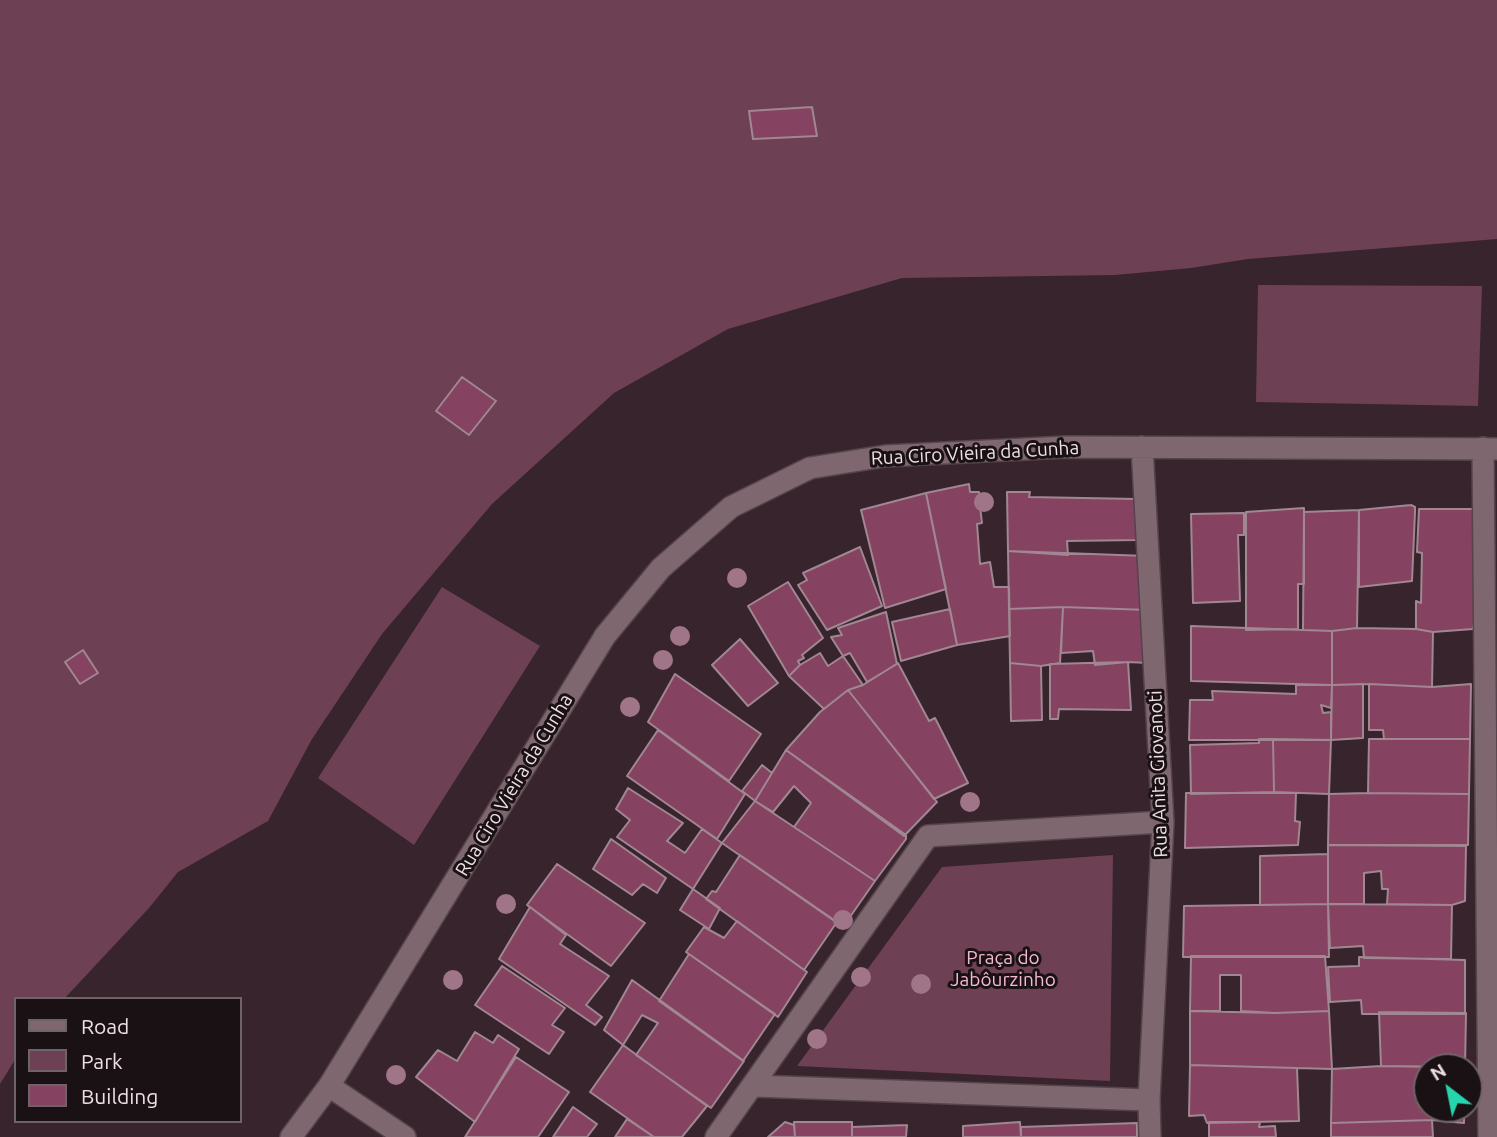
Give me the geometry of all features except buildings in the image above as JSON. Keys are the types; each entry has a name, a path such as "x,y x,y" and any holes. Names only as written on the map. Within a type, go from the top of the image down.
{"street":[{"name":"Rua Ciro Vieira da Cunha","path":"291,1137 329,1086 605,636 661,568 731,506 810,468 885,456 1066,447 1490,449"},
{"name":"Rua Anita Giovanoti","path":"1142,447 1163,822 1149,1100 1150,1137"},
{"path":"1489,1137 1490,449"},
{"path":"716,1137 928,836 1163,822"},
{"path":"329,1086 404,1137"},
{"path":"754,1086 1149,1100"}],"green space":[{"path":"0,0 1497,0 1497,239 1248,259 1191,268 1115,275 902,278 728,329 614,393 492,504 382,634 312,739 268,821 178,872 149,908 66,997 14,997 14,1061 0,1084"},
{"path":"1258,285 1482,286 1478,406 1256,402"},
{"path":"442,587 540,646 414,845 318,778"},
{"name":"Praça do Jabôurzinho","path":"1113,855 1110,1081 797,1066 942,867"}]}
